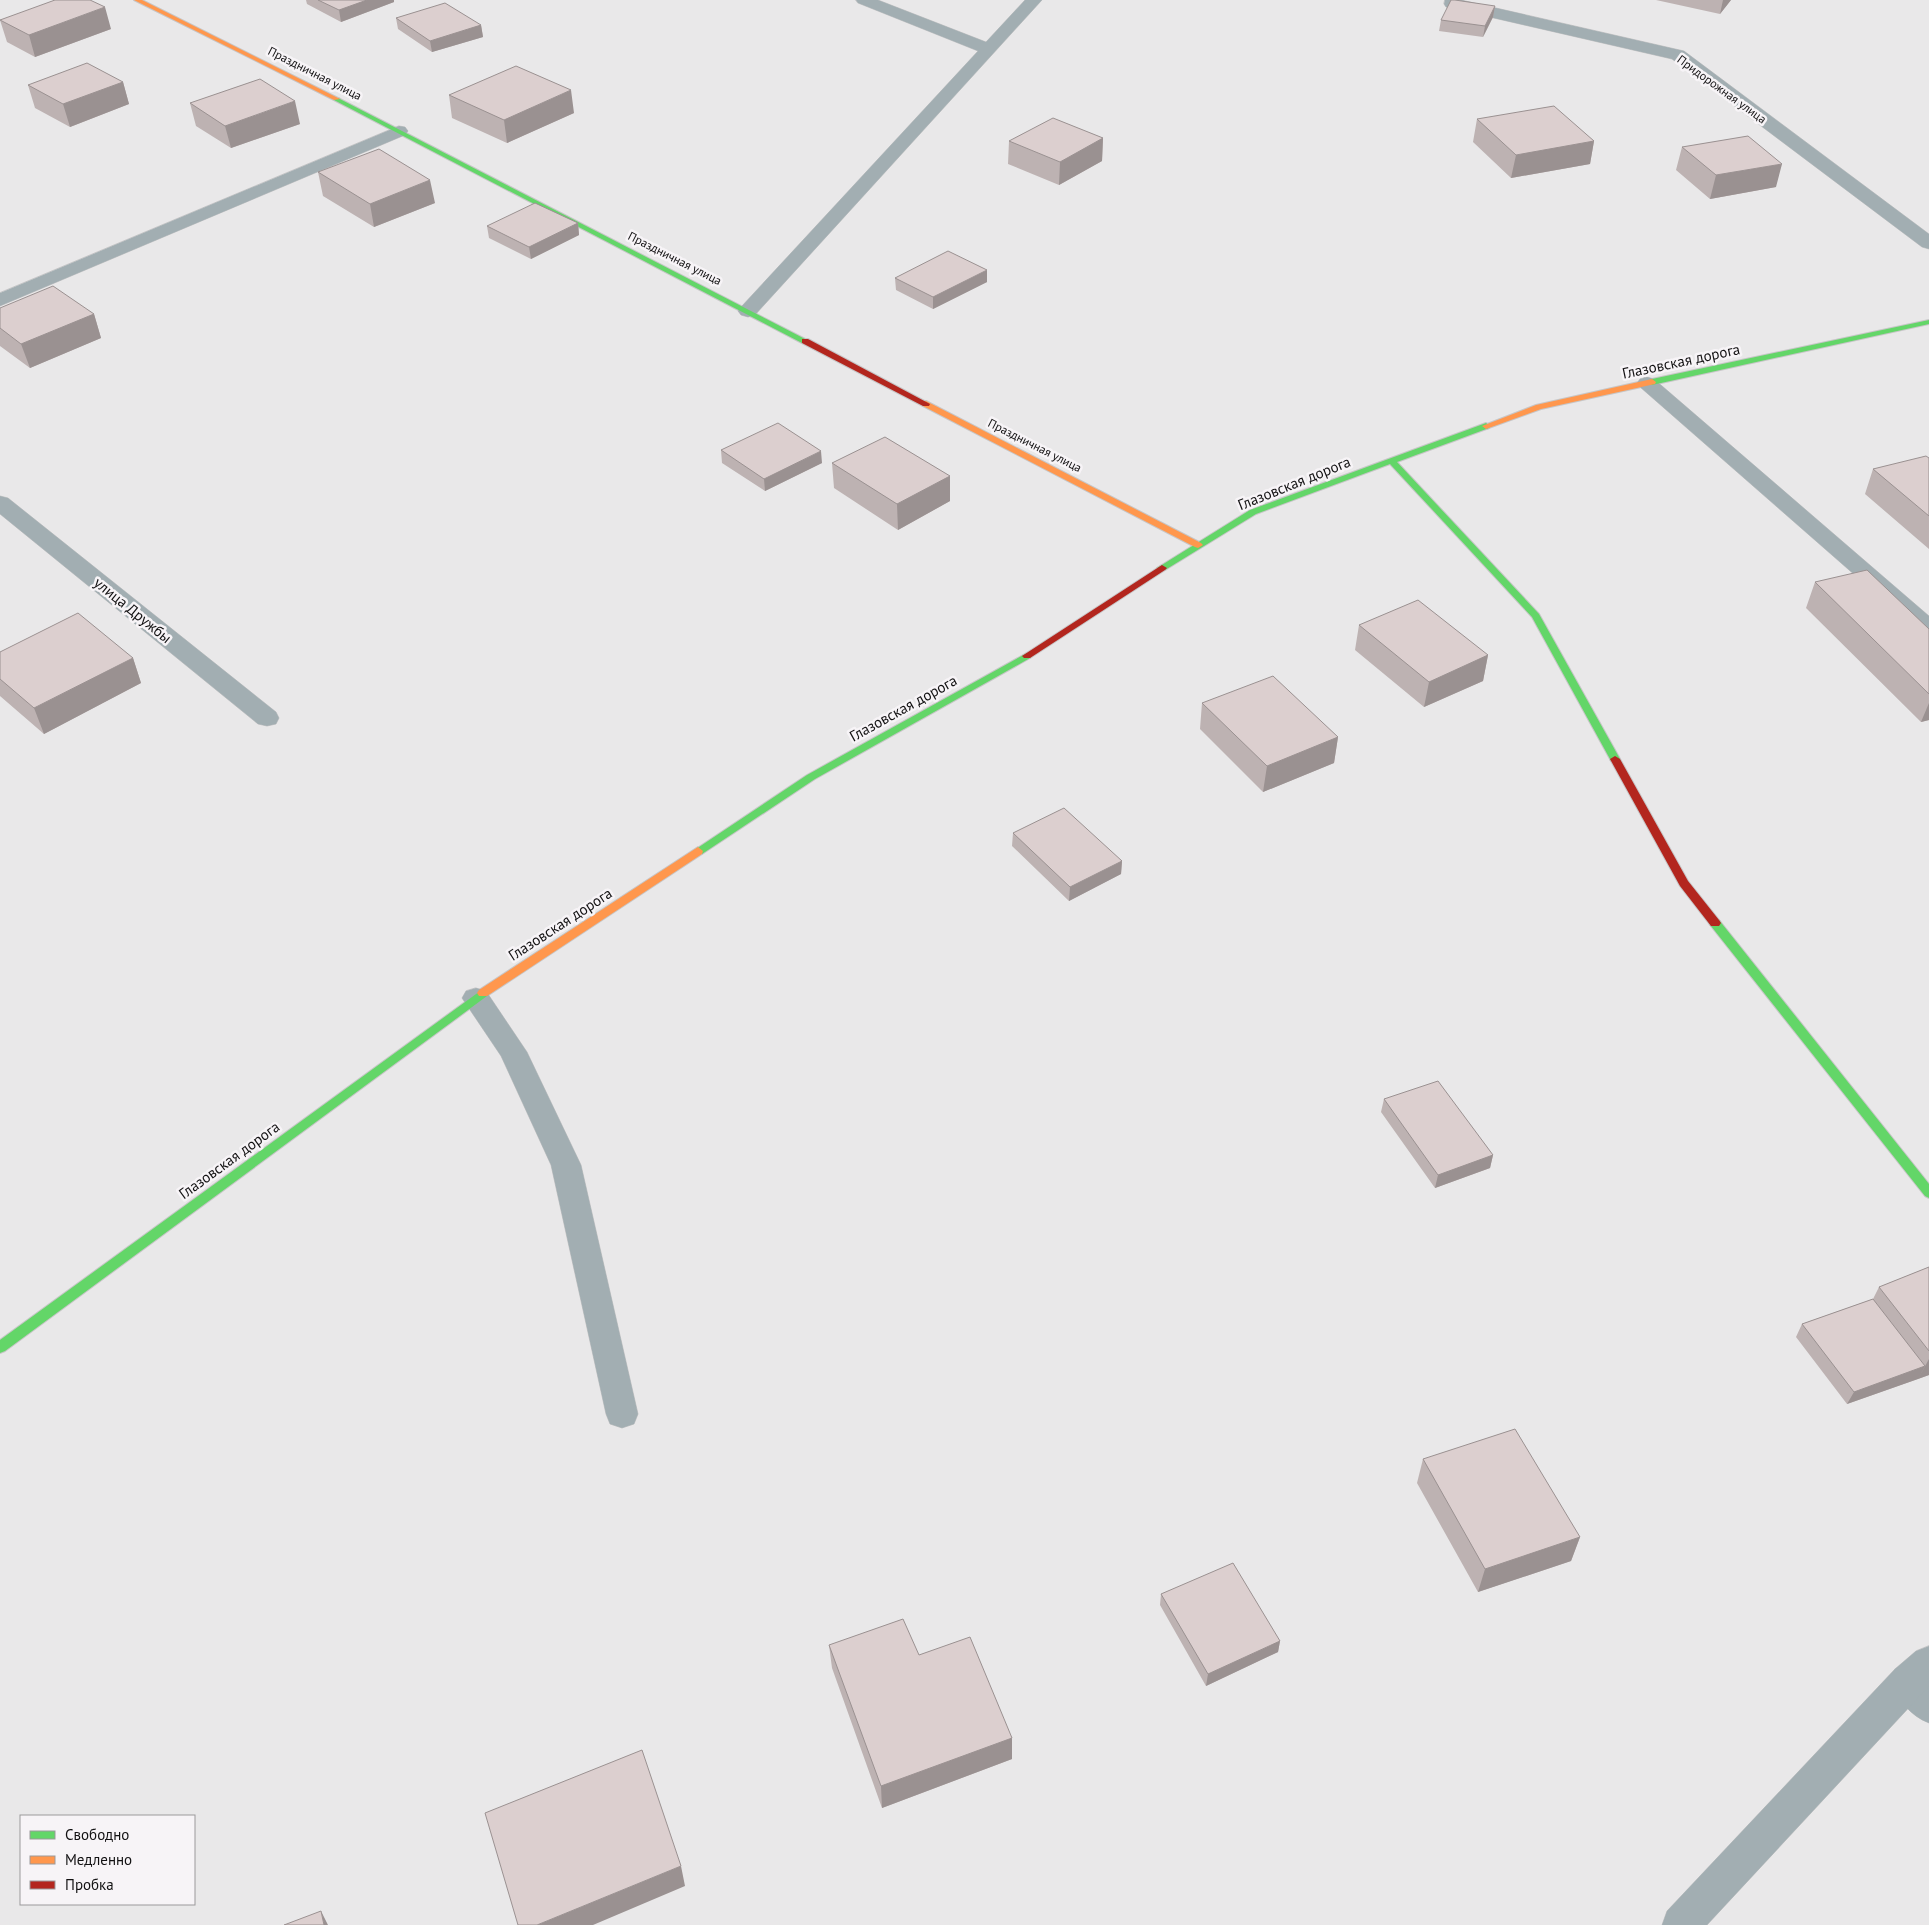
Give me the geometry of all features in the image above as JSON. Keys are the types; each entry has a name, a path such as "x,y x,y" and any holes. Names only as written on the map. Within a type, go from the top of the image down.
{"street":[{"name":"Праздничная улица","path":"137,0 399,131 1198,545"},
{"path":"864,0 988,49"},
{"path":"748,312 1034,0"},
{"name":"Придорожная улица","path":"1453,0 1452,4 1678,55 1909,226 1929,243"},
{"path":"0,300 399,131"},
{"path":"1909,226 1929,223"},
{"name":"Глазовская дорога","path":"0,1347 476,998 811,776 1034,652 1198,545 1254,512 1539,407 1929,322"},
{"path":"1647,384 1929,628"},
{"path":"1392,461 1536,616 1684,883 1929,1193"},
{"name":"улица Дружбы","path":"0,503 266,718"},
{"path":"476,998 513,1052 566,1165 622,1414"},
{"path":"1681,1925 1922,1683"}],"building":[{"path":"55,0 90,0 105,7 29,35 0,20"},
{"path":"318,0 367,0 339,10"},
{"path":"1451,0 1495,6 1485,26 1441,20"},
{"path":"445,3 481,25 430,41 396,18"},
{"path":"87,63 123,82 63,104 28,85"},
{"path":"516,66 571,90 504,120 449,95"},
{"path":"260,79 295,101 225,126 190,103"},
{"path":"1554,106 1594,141 1516,155 1477,119"},
{"path":"1053,118 1103,138 1060,162 1009,141"},
{"path":"1748,136 1782,164 1716,175 1682,147"},
{"path":"379,149 430,180 370,204 318,172"},
{"path":"535,203 578,223 529,247 487,226"},
{"path":"948,251 987,270 933,297 895,278"},
{"path":"53,286 94,314 21,344 0,328 0,308"},
{"path":"778,423 821,451 764,479 721,450"},
{"path":"885,437 950,476 897,504 832,463"},
{"path":"1926,456 1929,458 1929,516 1873,469"},
{"path":"1867,570 1929,629 1929,694 1815,582"},
{"path":"1418,600 1488,655 1429,682 1359,625"},
{"path":"78,613 133,658 34,708 0,679 0,652"},
{"path":"1273,676 1338,737 1267,766 1202,703"},
{"path":"1064,808 1122,861 1070,887 1013,833"},
{"path":"1438,1081 1493,1155 1438,1175 1384,1099"},
{"path":"1929,1267 1929,1351 1879,1287"},
{"path":"1873,1299 1925,1366 1854,1392 1802,1324"},
{"path":"1515,1429 1580,1537 1485,1569 1423,1459"},
{"path":"1233,1563 1280,1641 1208,1674 1161,1594"},
{"path":"903,1619 919,1655 970,1637 1012,1738 881,1786 829,1645"},
{"path":"642,1750 681,1866 537,1925 518,1925 485,1813"},
{"path":"321,1911 324,1925 284,1925"}],"traffic: fast":[{"path":"336,99 805,341"},
{"path":"1652,382 1929,322"},
{"path":"1162,568 1253,512 1486,426"},
{"path":"1392,461 1536,616 1615,759"},
{"path":"698,851 811,777 1027,656"},
{"path":"1715,923 1929,1193"},
{"path":"0,1347 483,993"}],"traffic: slow":[{"path":"137,0 336,99"},
{"path":"1486,426 1539,407 1652,382"},
{"path":"926,404 1198,545"},
{"path":"483,993 698,851"}],"traffic: jam":[{"path":"805,341 926,404"},
{"path":"1027,656 1162,568"},
{"path":"1615,759 1684,883 1715,923"}]}
